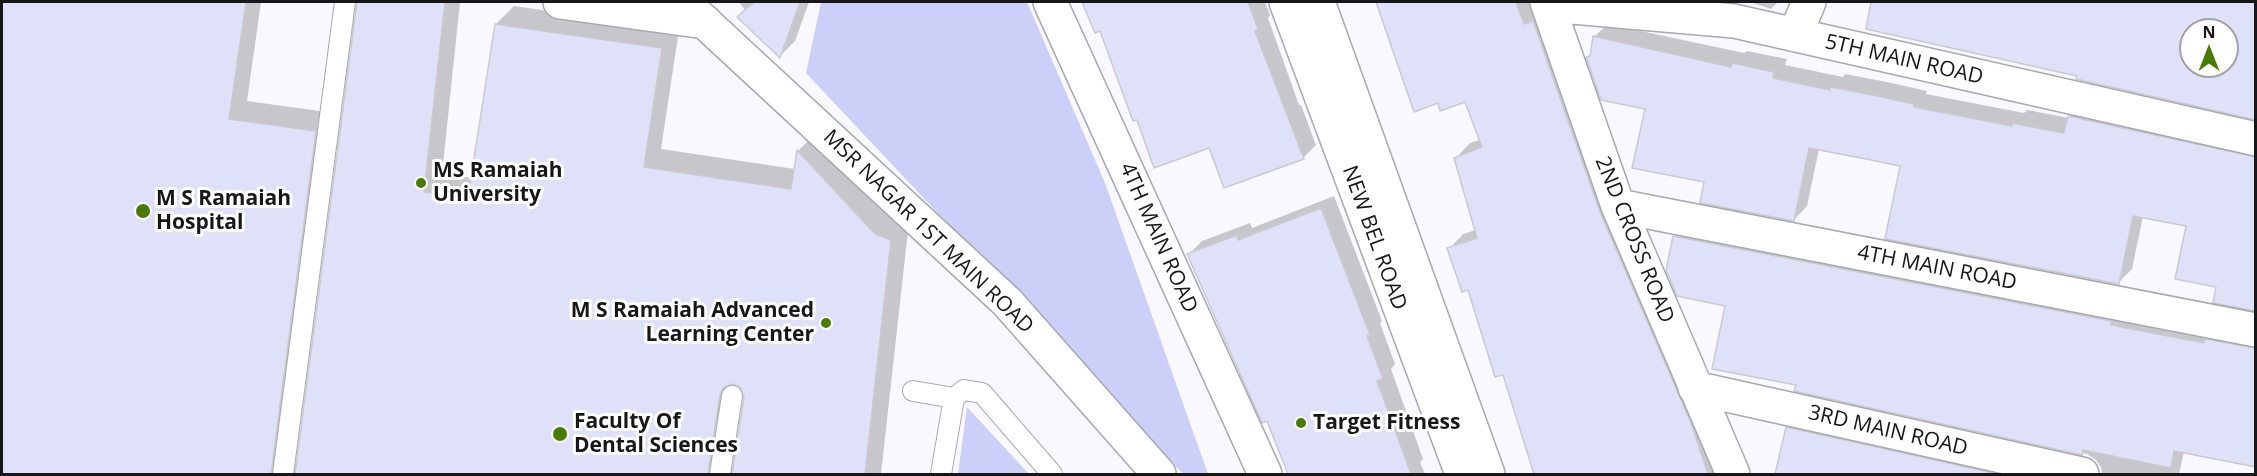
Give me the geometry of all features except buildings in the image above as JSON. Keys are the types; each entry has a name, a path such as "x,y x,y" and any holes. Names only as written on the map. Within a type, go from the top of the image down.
{"street":[{"path":"560,2 694,12"},
{"name":"4TH MAIN ROAD","path":"1050,2 1265,474"},
{"name":"NEW BEL ROAD","path":"1286,2 1462,474"},
{"name":"NEW BEL ROAD","path":"1318,2 1488,474"},
{"path":"1795,35 1809,2"},
{"name":"5TH MAIN ROAD","path":"1548,3 1734,21 2256,140"},
{"name":"2ND CROSS ROAD","path":"1548,3 1618,206 1733,474"},
{"name":"MSR NAGAR 1ST MAIN ROAD","path":"694,12 1006,302 1159,474"},
{"name":"4TH MAIN ROAD","path":"1618,206 2256,330"},
{"name":"3RD MAIN ROAD","path":"1695,388 2082,474"}],"lane":[{"path":"283,474 345,2"},
{"path":"941,474 954,398 964,390 981,393 1052,474"},
{"path":"913,392 954,398"},
{"path":"720,474 732,396"}],"shaded area":[{"path":"821,2 1027,2 1105,183 1208,474 1183,474 806,73"},
{"path":"967,407 1029,474 958,474"}],"place":[{"name":"MS Ramaiah University","path":"421,183"},
{"name":"M S Ramaiah Hospital","path":"143,211"},
{"name":"M S Ramaiah Advanced Learning Center","path":"826,323"},
{"name":"Target Fitness","path":"1301,423"},
{"name":"Faculty Of Dental Sciences","path":"560,434"}]}
